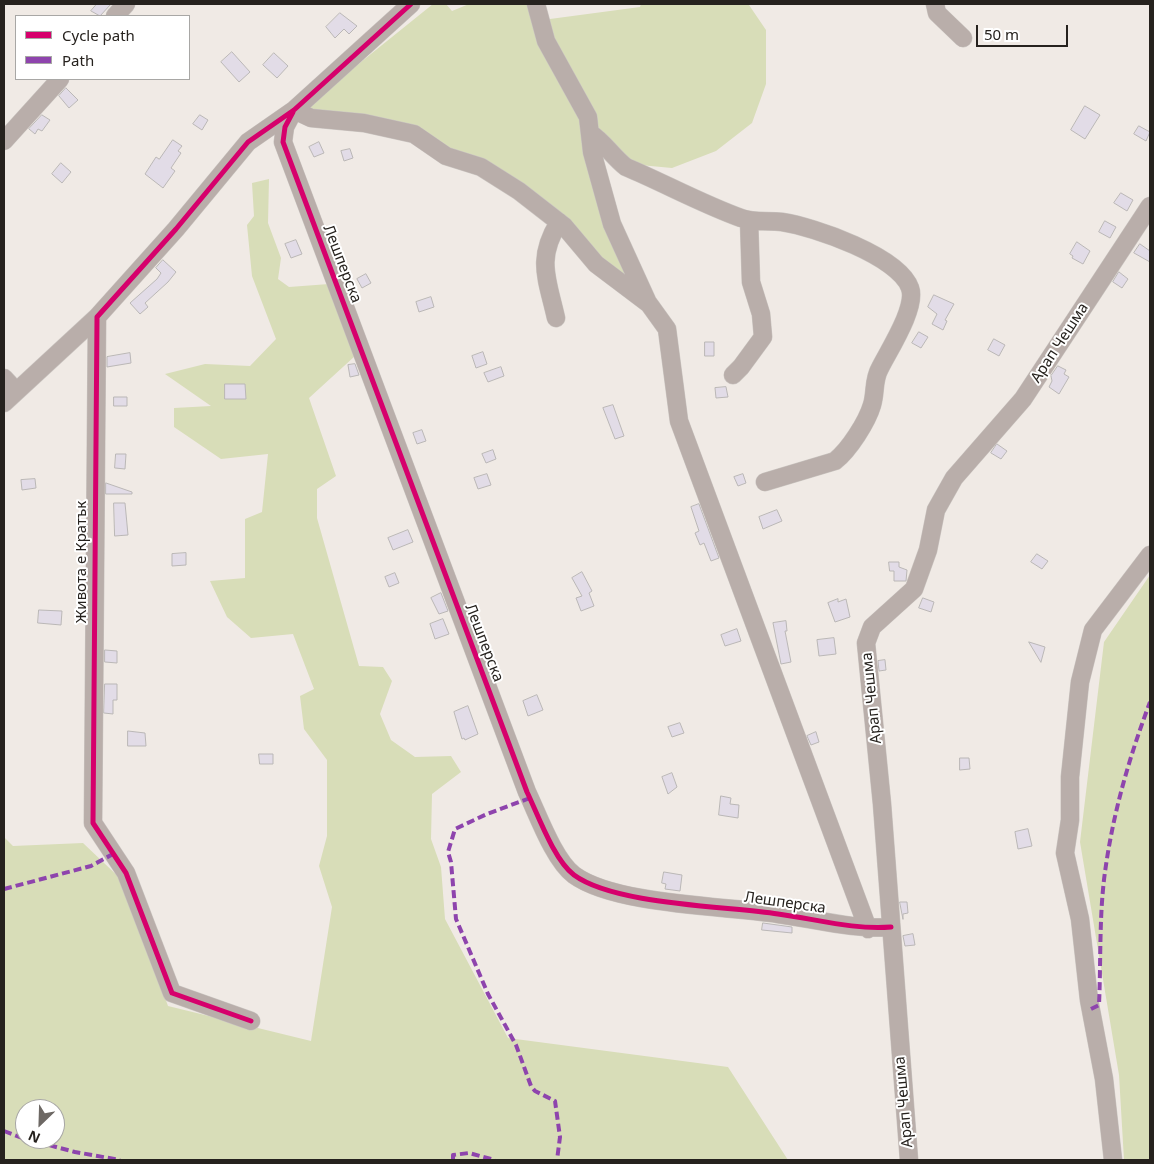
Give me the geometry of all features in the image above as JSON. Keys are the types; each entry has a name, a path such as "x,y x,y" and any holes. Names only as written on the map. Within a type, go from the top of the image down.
{"street":[{"path":"116,15 126,4"},
{"path":"4,403 10,384 97,317 176,230 248,142 294,110 411,4"},
{"path":"536,4 546,41 588,117 592,152 612,224 649,304 667,328 679,421 868,928"},
{"path":"935,4 937,13 963,38"},
{"path":"4,141 59,80"},
{"path":"294,110 311,118 364,123 414,134 446,156 481,167 520,191 558,222 596,264 649,304"},
{"name":"Лешперска","path":"294,110 285,127 283,142 527,792 552,847 573,874 600,887 648,899 778,914 868,928 891,927"},
{"path":"590,132 598,138 611,155 626,167 749,220 781,222 809,228 850,244 883,260 903,276 910,288 912,297 908,312 876,376 872,405 844,454 835,461 765,482"},
{"name":"Арап Чешма","path":"909,1160 882,804 866,643 872,627 914,589 928,550 936,510 954,478 1023,399 1150,206"},
{"path":"733,375 763,337 762,314 750,282 749,220"},
{"path":"556,318 544,257 548,238 558,222"},
{"name":"Живота е Кратък","path":"97,317 93,823 126,873 172,993 251,1021"},
{"path":"1113,1160 1104,1079 1089,1000 1080,919 1065,853 1070,820 1070,777 1080,682 1092,630 1150,555"}],"green space":[{"path":"433,4 446,4 452,11 469,4 529,4 535,21 640,7 641,4 749,5 766,30 766,84 752,123 716,151 672,168 640,165 592,152 649,304 564,226 414,134 311,118 310,103"},
{"path":"269,179 268,223 281,258 278,279 289,287 329,284 355,356 309,398 336,476 317,489 317,518 359,666 383,667 392,681 380,714 391,740 415,757 451,756 461,772 432,794 431,839 441,867 445,919 508,1038 728,1067 788,1160 4,1160 4,837 13,846 83,843 123,881 168,1006 311,1041 332,907 319,866 327,836 327,760 304,729 300,696 314,689 293,634 251,638 227,617 210,581 245,578 245,519 262,512 268,454 221,459 174,427 174,408 211,406 165,374 205,364 250,366 276,339 252,276 247,225 254,216 252,183"},
{"path":"1150,575 1150,1160 1124,1160 1119,1075 1080,842 1104,642"}],"building":[{"path":"97,4 111,4 101,15 91,11"},
{"path":"340,13 357,26 349,34 344,29 335,38 326,27"},
{"path":"232,52 250,72 239,82 221,62"},
{"path":"274,53 288,66 277,78 263,65"},
{"path":"66,88 78,100 69,108 59,96"},
{"path":"1085,106 1100,115 1085,139 1071,130"},
{"path":"42,115 50,120 42,131 38,129 35,134 29,129"},
{"path":"200,115 208,120 202,130 193,124"},
{"path":"1139,126 1150,132 1146,141 1134,134"},
{"path":"173,140 182,146 178,151 181,153 171,168 175,171 163,188 145,174 156,157 159,159"},
{"path":"319,142 324,153 314,157 309,147"},
{"path":"350,149 353,158 344,161 341,151"},
{"path":"61,163 71,172 62,183 52,174"},
{"path":"1121,193 1133,200 1127,211 1114,203"},
{"path":"1105,221 1116,227 1110,238 1099,232"},
{"path":"296,240 302,254 291,258 285,244"},
{"path":"1077,242 1090,251 1083,264 1072,258 1073,256 1070,254"},
{"path":"1140,244 1150,251 1150,262 1134,253"},
{"path":"163,260 176,272 145,303 148,307 140,314 130,303 157,279 161,273 156,268"},
{"path":"1119,272 1128,279 1122,288 1113,282"},
{"path":"366,274 371,283 362,288 357,279"},
{"path":"934,295 954,304 945,320 947,321 943,330 932,324 937,314 928,307"},
{"path":"431,297 434,307 419,312 416,302"},
{"path":"919,332 928,337 921,348 912,343"},
{"path":"994,339 1005,345 999,356 988,350"},
{"path":"705,342 714,342 714,356 705,356"},
{"path":"483,352 487,364 476,368 472,356"},
{"path":"130,353 131,363 107,367 107,357"},
{"path":"355,364 359,375 350,377 348,365"},
{"path":"1058,366 1066,370 1064,374 1069,377 1059,394 1049,387 1052,381 1051,376"},
{"path":"501,367 504,376 488,382 484,373"},
{"path":"225,384 245,384 246,399 225,399"},
{"path":"726,387 728,397 716,398 715,388"},
{"path":"114,397 127,397 127,406 114,406"},
{"path":"613,405 624,436 615,439 603,408"},
{"path":"422,430 426,441 417,444 413,433"},
{"path":"997,444 1007,451 1001,459 991,453"},
{"path":"493,450 496,459 486,463 482,454"},
{"path":"116,454 126,454 125,469 115,468"},
{"path":"487,474 491,485 478,489 474,478"},
{"path":"743,474 746,483 738,486 734,477"},
{"path":"35,479 36,488 22,490 21,480"},
{"path":"106,483 132,492 132,494 106,494"},
{"path":"114,503 125,503 128,535 115,536"},
{"path":"699,504 719,558 711,561 704,543 700,545 695,533 699,531 691,507"},
{"path":"777,510 782,521 763,529 759,517"},
{"path":"408,530 413,542 393,550 388,538"},
{"path":"186,553 186,565 172,566 172,554"},
{"path":"1037,554 1048,561 1042,569 1031,562"},
{"path":"889,562 899,562 899,567 907,570 906,581 894,581 894,571 890,571"},
{"path":"582,572 592,591 589,593 594,606 581,611 576,598 582,596 572,578"},
{"path":"395,573 399,583 389,587 385,577"},
{"path":"441,593 448,611 439,614 431,598"},
{"path":"923,598 934,602 931,612 919,608"},
{"path":"838,599 838,602 846,599 850,617 835,622 828,603"},
{"path":"39,610 62,611 61,625 38,623"},
{"path":"443,619 449,634 435,639 430,624"},
{"path":"786,621 787,631 785,631 791,662 781,664 773,623"},
{"path":"737,629 741,641 725,646 721,635"},
{"path":"834,638 836,654 819,656 817,640"},
{"path":"1029,642 1045,647 1041,662"},
{"path":"105,650 117,651 117,663 105,662"},
{"path":"885,660 886,670 879,671 878,661"},
{"path":"105,684 117,684 117,700 113,700 113,714 104,713"},
{"path":"537,695 543,710 528,716 523,701"},
{"path":"468,706 478,734 465,740 464,738 462,739 454,712"},
{"path":"680,723 684,733 672,737 668,727"},
{"path":"128,731 145,733 146,746 128,746"},
{"path":"816,732 819,742 811,745 807,736"},
{"path":"259,754 273,754 273,764 260,764"},
{"path":"960,758 969,758 970,769 960,770"},
{"path":"672,773 677,787 668,794 662,777"},
{"path":"721,796 731,798 730,804 739,805 738,818 719,815"},
{"path":"1028,829 1032,846 1018,849 1015,832"},
{"path":"664,872 682,875 680,891 665,889 666,884 662,883"},
{"path":"900,902 907,902 908,913 903,914 903,919"},
{"path":"763,923 792,927 792,933 762,930"},
{"path":"913,934 915,945 905,946 903,936"}],"marked path":[{"path":"1091,1009 1099,1005 1102,905 1112,828 1135,744 1150,702"},
{"path":"530,798 487,814 455,829 448,852 451,862 456,919 488,994 516,1045 531,1086 535,1091 555,1101 560,1137 557,1160"},
{"path":"4,889 91,866 113,854"},
{"path":"4,1131 15,1135"},
{"path":"64,1149 120,1160"},
{"path":"453,1160 453,1155 469,1153 495,1160"}],"cycle path":[{"path":"251,1021 172,993 126,873 93,823 97,317 176,229 248,142 294,110 411,4"},
{"path":"293,112 285,127 283,142 527,792 560,859 574,875 592,885 616,893 672,903 756,911 849,926 891,927"}]}
